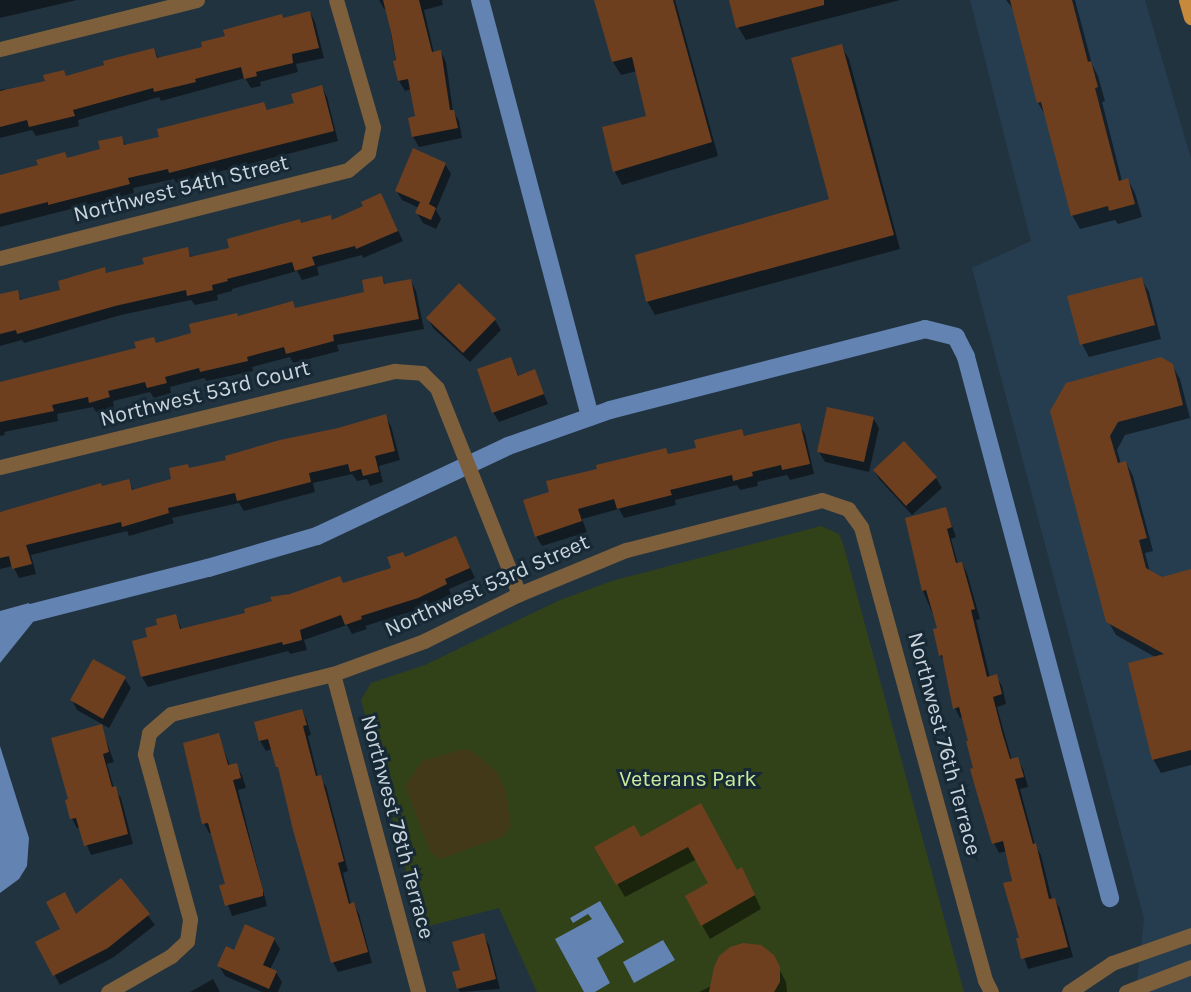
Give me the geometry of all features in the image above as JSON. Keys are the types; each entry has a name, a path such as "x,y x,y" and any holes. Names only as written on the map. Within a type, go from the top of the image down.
{"main road":[{"path":"1186,0 1191,17"}],"street":[{"path":"0,49 197,0"},
{"name":"Northwest 54th Street","path":"0,258 348,170 368,153 373,127 336,0"},
{"name":"Northwest 53rd Court","path":"0,467 395,371 422,373 437,388 519,594"},
{"name":"Northwest 53rd Street","path":"108,992 171,956 187,941 190,919 145,754 150,733 171,714 333,674 424,641 519,594 626,550 822,500 848,509"},
{"name":"Northwest 76th Terrace","path":"848,509 861,527 985,980 991,992"},
{"name":"Northwest 78th Terrace","path":"333,674 418,992"},
{"path":"1069,992 1112,963 1191,934"},
{"path":"1126,992 1191,967"}],"shaded area":[{"path":"970,0 1145,0 1191,159 1191,992 1136,992 1144,919 972,268 1031,241"}],"green space":[{"name":"Veterans Park","path":"821,526 839,534 844,547 964,992 537,992 499,908 421,928 361,700 371,683 425,665 560,600 612,581"}],"sand":[{"path":"460,750 471,750 497,772 505,789 511,826 502,837 440,859 431,853 405,786 422,761"}],"water":[{"path":"29,603 33,622 0,663 0,611"},
{"path":"0,746 29,838 27,866 19,879 0,893"},
{"path":"600,901 624,942 597,958 610,983 595,992 584,992 555,939 592,919 588,914 573,923 570,918"},
{"path":"663,940 675,960 634,983 623,962"}],"building":[{"path":"383,0 419,0 432,52 441,50 450,110 454,110 458,128 412,137 408,118 415,116 408,79 398,81 393,61 396,60 391,32"},
{"path":"594,0 673,0 712,142 613,172 602,127 646,116 632,57 612,62"},
{"path":"729,0 824,0 824,5 736,28"},
{"path":"1010,0 1072,0 1088,62 1091,61 1098,87 1095,88 1119,181 1128,178 1135,204 1109,211 1108,206 1071,216 1041,102 1037,103"},
{"path":"310,11 319,48 292,54 293,63 256,72 257,76 244,79 241,67 195,79 196,82 154,92 153,88 73,110 75,116 29,127 27,120 0,127 0,91 45,81 43,75 64,70 66,76 104,65 103,61 154,48 157,58 202,47 201,42 225,36 223,30 282,14 283,18"},
{"path":"842,44 894,235 646,302 635,255 829,199 791,58"},
{"path":"322,85 334,131 169,173 168,169 128,178 130,184 48,205 48,202 0,214 0,175 38,165 36,160 65,152 67,158 100,149 98,141 122,136 124,145 159,137 157,129 264,102 267,110 294,103 291,94"},
{"path":"413,148 446,163 429,204 436,208 431,220 415,213 420,202 395,191"},
{"path":"381,193 398,231 356,249 355,246 312,257 315,265 295,271 292,262 227,279 228,281 212,285 213,290 187,296 186,290 115,306 17,334 16,330 0,334 0,294 18,290 20,300 60,290 58,281 105,267 106,273 144,264 142,258 188,247 190,257 229,248 227,239 300,219 301,223 331,215 332,220 363,206 361,202"},
{"path":"382,276 384,284 411,279 419,319 333,335 334,341 286,354 284,347 247,357 248,361 200,372 199,368 165,377 167,383 147,388 145,382 108,391 110,397 89,403 88,397 52,405 54,411 0,422 0,382 136,348 134,342 154,337 156,343 191,333 189,324 237,313 238,316 293,301 295,308 364,292 362,280"},
{"path":"1142,277 1155,325 1080,345 1067,296"},
{"path":"459,283 496,319 463,353 426,318"},
{"path":"511,357 518,376 535,369 544,394 492,413 477,369"},
{"path":"1161,357 1173,364 1183,405 1118,422 1110,436 1118,463 1126,461 1147,538 1139,540 1146,568 1162,577 1191,569 1191,750 1152,760 1128,663 1164,654 1106,622 1050,411 1066,383"},
{"path":"827,407 874,417 864,462 817,452"},
{"path":"386,414 395,451 375,456 379,472 363,476 361,469 350,472 348,464 309,473 311,482 237,501 235,493 168,508 169,513 122,527 121,522 26,545 32,564 12,569 9,556 0,558 0,512 101,483 102,486 129,479 132,490 171,479 169,468 188,464 189,468 226,460 225,456 280,440 338,428"},
{"path":"800,423 810,464 782,470 781,465 752,472 753,476 733,481 732,475 670,490 672,495 617,509 614,499 578,509 582,521 535,537 523,500 549,492 546,481 597,469 596,465 666,448 668,454 696,448 694,440 742,429 744,436"},
{"path":"904,441 937,477 906,506 873,470"},
{"path":"946,507 952,527 947,529 956,563 962,562 975,609 971,610 987,677 997,674 1002,694 993,697 1002,732 1010,759 1018,757 1024,777 1015,779 1033,844 1036,843 1049,899 1055,898 1068,947 1021,959 1016,938 1019,938 1003,883 1012,881 1003,841 992,844 970,769 973,768 959,707 953,709 942,655 939,656 933,629 937,628 926,590 922,591 905,518"},
{"path":"456,536 470,568 445,579 447,584 418,598 361,616 362,619 345,625 341,615 300,630 302,640 283,645 282,642 141,677 132,641 147,637 145,628 157,625 156,619 176,614 180,629 245,613 244,609 272,601 270,597 290,594 340,576 343,583 391,568 387,557 403,552 405,557"},
{"path":"93,659 126,677 103,719 70,700"},
{"path":"302,709 307,725 303,726 316,776 321,775 344,861 338,863 349,904 354,902 368,952 331,963 293,830 278,767 276,767 268,739 259,741 254,722"},
{"path":"102,724 109,752 103,754 112,787 116,786 128,834 84,846 76,818 70,819 65,800 68,799 51,738"},
{"path":"219,733 228,765 237,763 241,778 233,780 263,890 263,896 225,906 219,885 225,884 208,823 202,824 183,743"},
{"path":"701,803 737,870 742,867 755,895 701,926 685,896 708,883 688,847 616,885 594,847 634,825 641,837"},
{"path":"121,878 150,914 108,948 53,976 35,942 60,929 46,902 65,892 76,914"},
{"path":"245,924 275,938 263,965 277,971 269,989 217,966 226,946 234,950"},
{"path":"484,933 496,979 457,989 452,972 460,970 452,942"},
{"path":"743,943 761,945 774,955 780,967 780,982 774,992 709,992 714,967 719,956 730,947"}],"waterway":[{"path":"480,0 590,417"},
{"path":"31,613 208,568 317,536 508,446 610,410 925,329 956,337 966,357 1110,898"}]}
